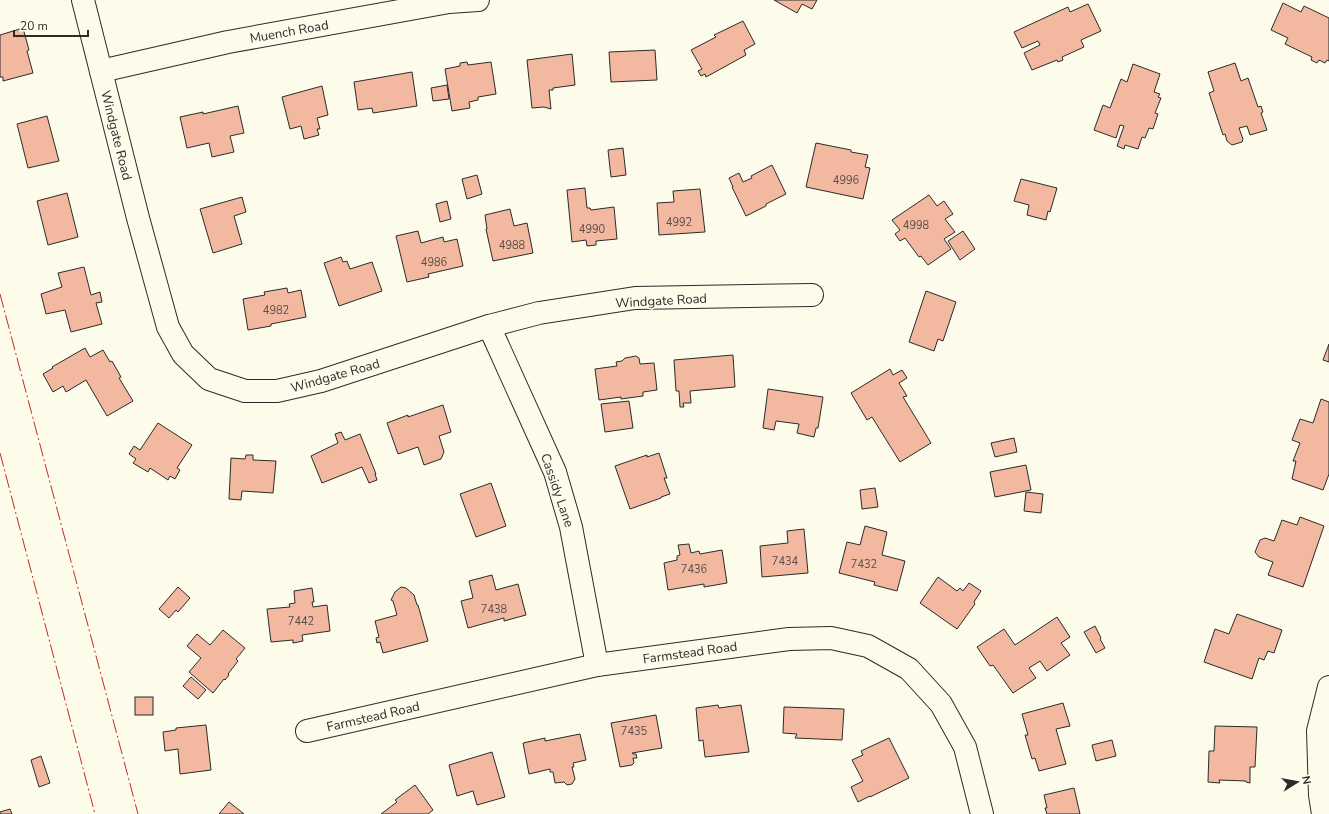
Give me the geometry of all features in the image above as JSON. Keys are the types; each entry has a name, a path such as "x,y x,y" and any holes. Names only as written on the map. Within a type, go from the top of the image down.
{"street":[{"name":"Windgate Road","path":"83,0 138,218 168,327 183,354 208,379 245,391 278,391 321,382 489,326 539,313 635,298 812,295"},
{"name":"Muench Road","path":"101,71 228,42 449,2 478,0"},
{"name":"Cassidy Lane","path":"489,326 555,472 571,527 597,664"},
{"name":"Farmstead Road","path":"307,731 597,664 789,639 831,638 868,646 909,669 941,704 965,747 982,814"},
{"path":"1323,814 1320,795 1318,731 1329,688"}],"building":[{"path":"774,0 817,0 812,9 802,4 797,13"},
{"path":"1283,3 1301,12 1304,6 1329,18 1329,61 1327,60 1325,63 1319,60 1317,63 1311,60 1312,57 1285,44 1288,38 1271,30"},
{"path":"1088,4 1101,31 1081,40 1084,47 1062,57 1063,60 1058,62 1057,60 1032,70 1024,53 1040,45 1038,41 1022,48 1014,32 1068,7 1070,12"},
{"path":"743,21 755,44 744,50 746,55 706,77 705,74 701,76 698,71 702,69 691,50 716,37 714,35"},
{"path":"23,28 33,73 3,81 3,77 0,77 0,35"},
{"path":"655,50 657,80 611,82 609,52"},
{"path":"572,54 575,85 553,88 553,90 549,90 551,109 544,107 532,108 527,60"},
{"path":"467,62 468,65 491,62 496,94 478,97 478,100 469,102 470,108 452,111 445,69 460,66 460,63"},
{"path":"1235,63 1241,81 1248,78 1258,107 1261,106 1263,112 1261,113 1267,130 1250,135 1247,126 1239,128 1243,139 1242,142 1232,145 1227,141 1225,134 1223,135 1209,93 1214,91 1208,72"},
{"path":"1133,64 1160,74 1154,92 1160,94 1158,97 1161,98 1155,113 1158,114 1153,129 1149,128 1145,138 1142,137 1138,149 1125,145 1124,149 1117,146 1124,126 1120,125 1116,138 1094,130 1103,105 1110,108 1121,79 1127,82"},
{"path":"412,72 417,106 373,113 372,108 358,110 354,82"},
{"path":"447,85 449,99 433,101 431,88"},
{"path":"322,86 328,115 317,118 320,129 317,129 319,135 304,139 301,126 290,129 282,97"},
{"path":"238,106 244,133 230,136 234,152 212,157 209,143 187,148 180,117 203,112 203,114"},
{"path":"47,116 59,161 28,168 17,124"},
{"path":"816,143 868,155 865,167 870,168 863,199 806,187"},
{"path":"623,148 626,175 611,177 608,150"},
{"path":"772,165 786,194 746,216 729,178 739,173 743,182"},
{"path":"477,175 482,194 467,199 462,179"},
{"path":"1021,179 1057,188 1046,220 1027,215 1029,205 1014,201"},
{"path":"585,188 587,208 590,208 591,210 614,207 617,239 596,241 596,245 587,246 586,240 572,242 567,190"},
{"path":"700,189 705,232 659,235 657,203 674,202 673,191"},
{"path":"67,193 78,237 48,245 37,201"},
{"path":"929,195 937,206 944,201 953,214 945,219 955,232 944,239 951,249 928,265 921,256 919,257 905,238 900,241 895,234 900,230 892,220"},
{"path":"242,197 246,212 234,216 242,244 213,253 200,209"},
{"path":"447,201 451,219 440,222 436,204"},
{"path":"510,209 514,226 527,223 533,253 493,261 486,229 485,215"},
{"path":"418,231 421,243 443,237 444,242 457,239 463,266 428,274 429,277 407,282 396,236"},
{"path":"963,231 975,249 960,260 948,241"},
{"path":"341,257 343,262 347,261 350,269 372,262 382,291 339,306 324,263"},
{"path":"84,267 91,295 100,292 102,302 96,303 102,324 71,332 65,310 46,314 41,294 62,287 58,273"},
{"path":"287,288 288,293 301,290 306,317 248,330 243,299 265,295 264,292"},
{"path":"926,291 956,302 943,341 938,339 934,351 909,342"},
{"path":"1329,344 1329,362 1323,360"},
{"path":"85,348 90,357 103,350 110,362 112,361 121,377 119,378 133,401 107,416 86,380 66,392 63,386 53,392 43,374 53,368 52,367"},
{"path":"733,355 735,387 690,391 691,403 683,403 684,407 680,407 679,391 676,391 674,360"},
{"path":"636,356 639,358 640,364 654,363 657,390 643,392 643,396 599,400 595,369 617,366 616,362 622,361 625,358"},
{"path":"890,369 893,375 902,370 907,378 899,383 907,396 903,397 931,443 900,462 872,417 867,420 851,393"},
{"path":"768,389 823,397 818,428 816,428 814,437 797,433 799,424 776,421 774,430 763,428"},
{"path":"1321,399 1329,402 1329,474 1323,490 1292,479 1296,461 1293,461 1300,443 1292,440 1300,419 1313,423"},
{"path":"629,401 633,428 605,432 601,404"},
{"path":"443,405 451,432 439,436 444,452 441,459 424,465 418,447 398,454 387,423"},
{"path":"158,423 192,445 177,468 180,470 175,479 170,476 168,480 150,468 148,472 133,463 136,459 129,454 134,446 140,450"},
{"path":"341,432 345,440 360,434 377,480 369,483 362,467 322,483 311,456 338,443 335,434"},
{"path":"1014,438 1017,452 995,457 991,443"},
{"path":"659,453 667,478 664,478 670,494 630,509 615,466 647,455 647,457"},
{"path":"246,455 253,455 253,460 276,461 273,493 242,491 241,500 229,499 231,458 245,459"},
{"path":"1026,465 1031,490 995,497 990,472"},
{"path":"491,483 506,526 476,537 460,494"},
{"path":"875,488 878,507 862,509 860,490"},
{"path":"1026,492 1043,494 1041,513 1024,511"},
{"path":"1300,517 1324,526 1303,587 1268,575 1273,562 1259,557 1255,552 1260,540 1265,538 1274,541 1282,520 1297,525"},
{"path":"865,526 887,532 882,555 905,561 897,591 874,585 875,582 839,573 847,542 860,545"},
{"path":"804,529 808,573 762,577 760,546 788,543 787,531"},
{"path":"689,544 691,553 699,551 700,554 722,550 727,583 704,587 704,584 668,590 664,563 677,560 677,556 680,555 678,545"},
{"path":"492,575 496,590 518,584 526,615 504,621 504,618 468,628 461,601 473,598 469,581"},
{"path":"938,577 957,591 960,588 963,591 969,583 981,591 974,602 975,604 957,629 920,603"},
{"path":"178,587 190,598 178,612 176,610 169,618 159,609"},
{"path":"401,587 406,588 414,595 428,641 383,653 380,642 377,643 376,638 379,637 375,621 397,615 393,601 391,600 395,592"},
{"path":"312,588 314,602 312,602 313,607 327,605 330,631 302,635 303,641 293,643 293,640 271,642 267,609 290,607 289,604 295,603 294,591"},
{"path":"1237,614 1282,630 1274,653 1268,651 1264,660 1259,658 1252,679 1204,662 1215,629 1229,634"},
{"path":"1057,617 1070,637 1061,643 1070,655 1047,671 1040,661 1029,668 1036,678 1013,693 993,665 990,666 977,647 1004,629 1015,645"},
{"path":"1095,626 1105,648 1096,653 1084,632"},
{"path":"223,630 245,648 236,659 238,661 228,674 229,675 213,693 189,672 201,658 187,646 197,634 210,645"},
{"path":"191,677 206,690 198,699 183,686"},
{"path":"135,697 153,697 153,715 135,715"},
{"path":"1063,703 1070,726 1056,729 1066,764 1039,771 1035,758 1032,759 1025,735 1028,735 1022,714"},
{"path":"718,705 719,708 741,705 749,752 705,757 703,740 699,741 696,708"},
{"path":"784,707 844,709 842,740 795,738 797,734 783,733"},
{"path":"656,715 662,748 632,753 636,754 637,758 633,758 634,763 632,765 620,767 611,723"},
{"path":"206,725 211,770 180,774 178,749 165,751 163,732 176,730 176,728"},
{"path":"1215,726 1257,727 1255,767 1250,767 1250,783 1246,781 1219,780 1220,783 1208,782 1209,751 1214,751"},
{"path":"580,734 586,760 573,763 574,767 572,767 575,779 572,784 567,785 564,782 555,783 553,772 550,772 550,769 529,774 523,743 545,738 545,741"},
{"path":"889,738 909,778 858,802 851,787 863,781 852,760 863,755 861,751"},
{"path":"1112,740 1116,756 1096,761 1092,745"},
{"path":"492,752 505,797 477,805 473,791 457,796 449,765"},
{"path":"41,756 50,783 39,787 31,760"},
{"path":"415,785 433,810 428,814 381,814 397,802 395,800"},
{"path":"1074,788 1080,814 1047,814 1044,795"},
{"path":"229,802 244,814 219,814"},
{"path":"10,809 12,814 0,814 0,812"}],"power":[{"path":"0,294 138,814"},
{"path":"0,453 95,814"}]}
